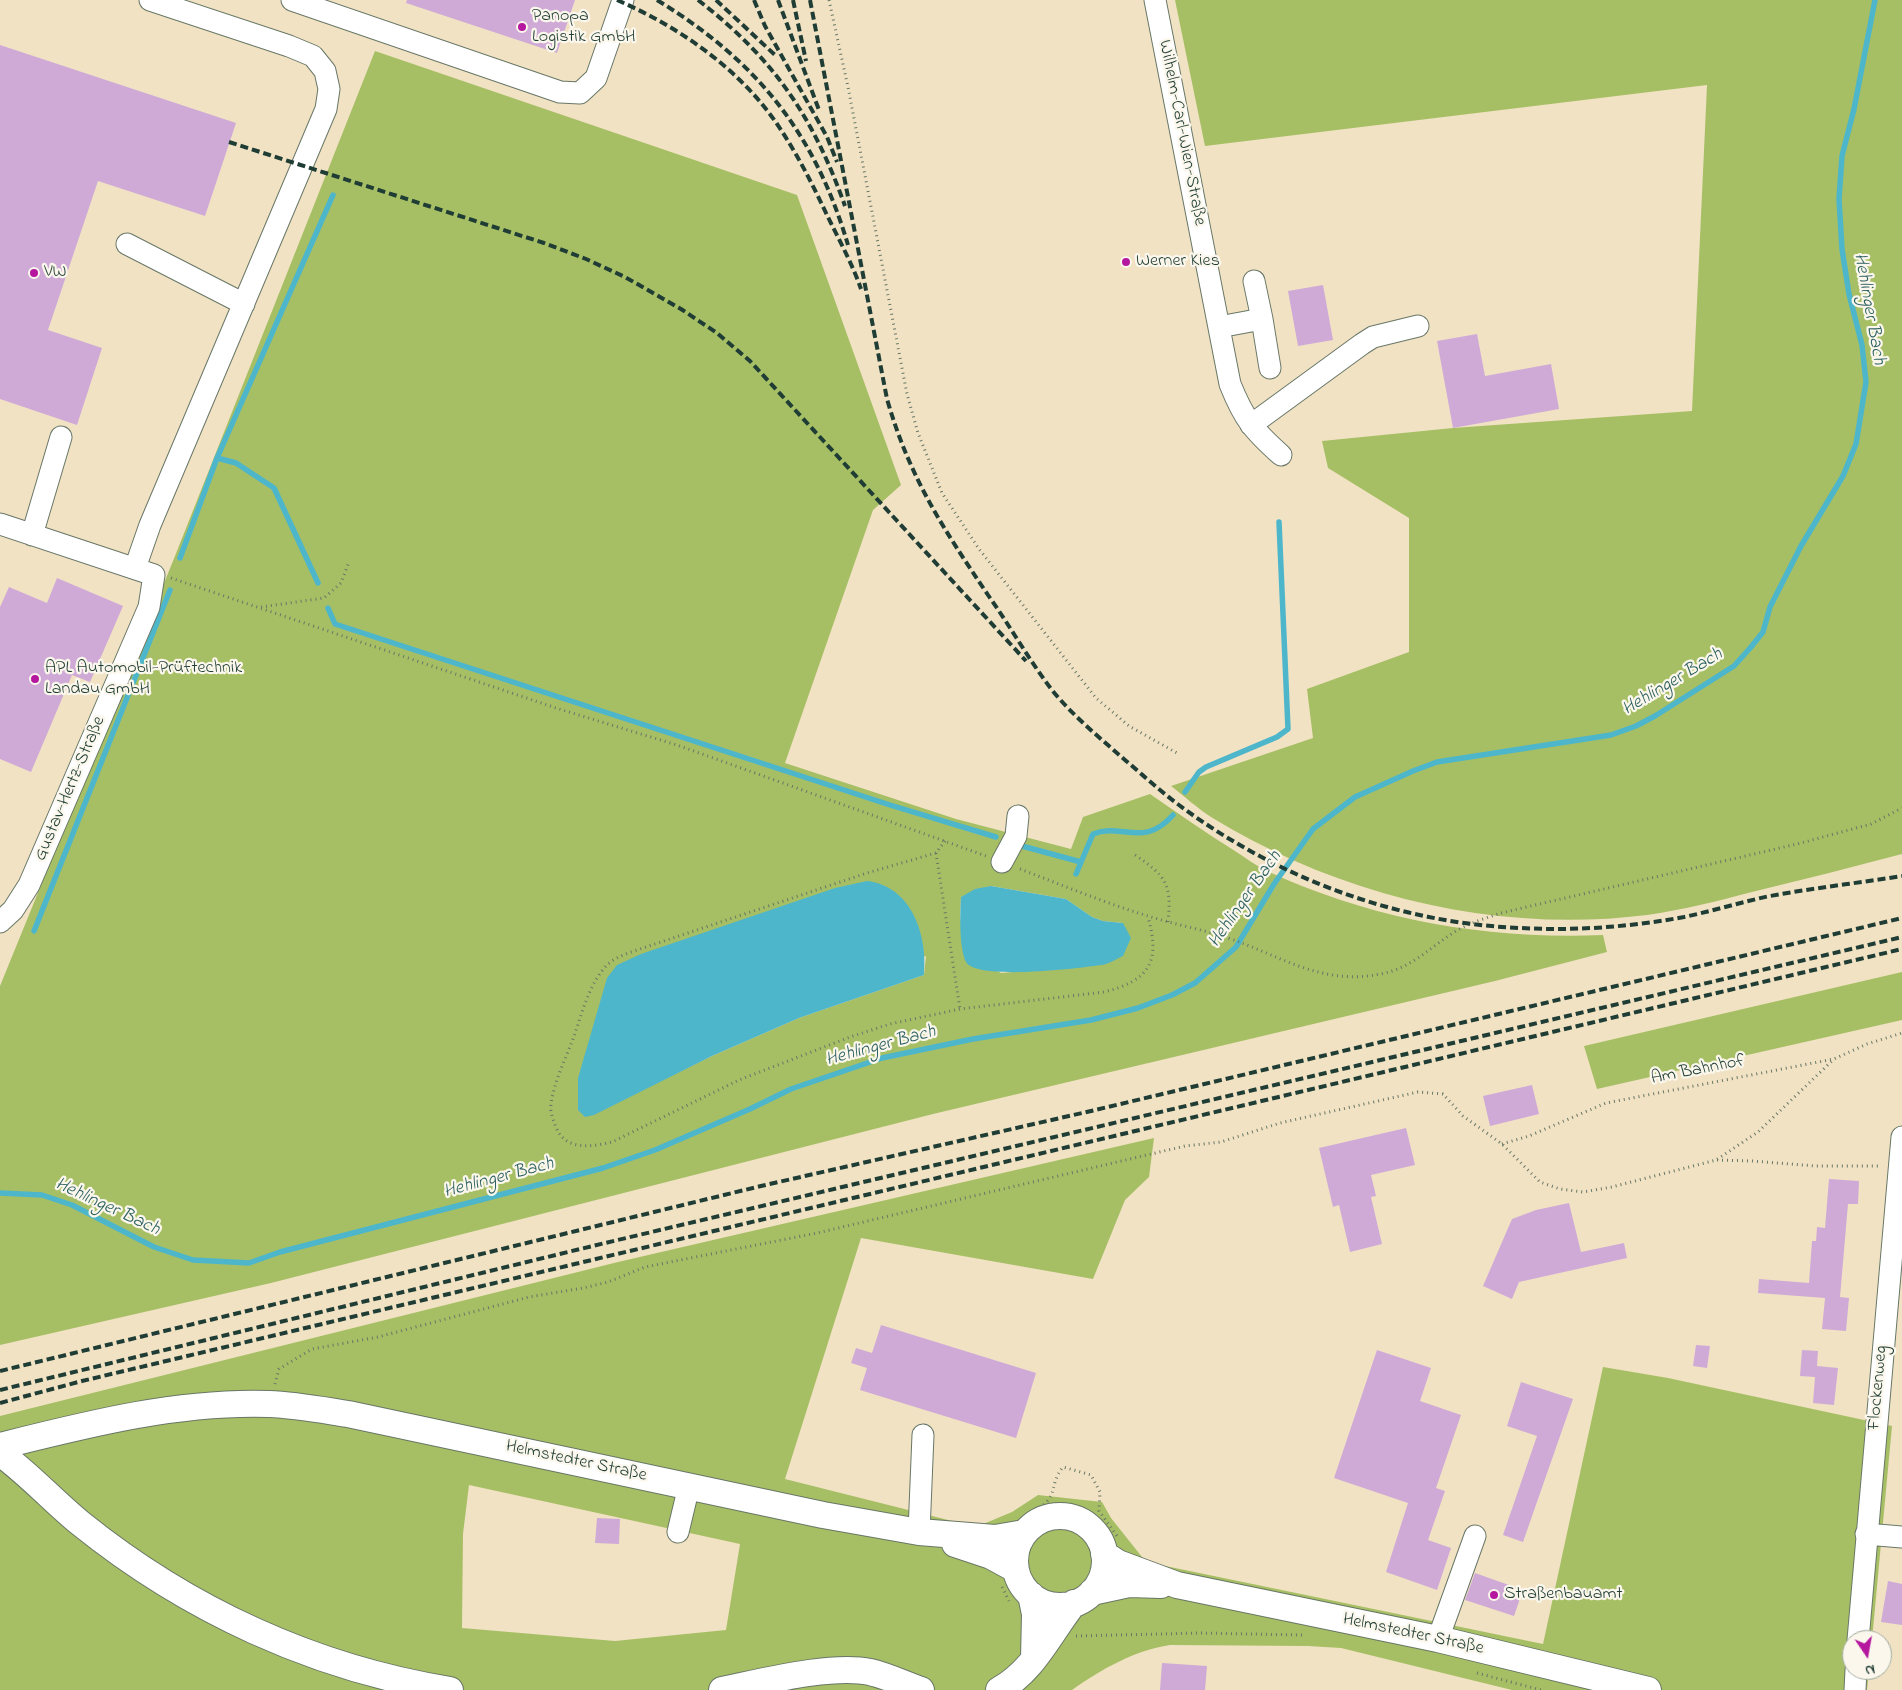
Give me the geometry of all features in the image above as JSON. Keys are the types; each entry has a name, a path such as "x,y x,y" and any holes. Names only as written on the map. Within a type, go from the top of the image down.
{"main road":[{"name":"Helmstedter Straße","path":"0,1446 156,1412 232,1404 271,1404 348,1414 823,1515 919,1532 995,1538 1025,1524"},
{"path":"0,1454 58,1505 109,1545 180,1593 274,1640 399,1682 450,1690"},
{"path":"999,1690 1023,1672 1102,1574 1111,1546 1100,1541 1093,1530 1082,1522 1070,1517 1044,1518 1025,1524 1017,1548 1016,1569 1018,1579 1031,1595 1051,1605 1083,1597"},
{"name":"Helmstedter Straße","path":"919,1532 990,1556 1016,1569"},
{"name":"Helmstedter Straße","path":"1111,1546 1118,1562 1177,1585 1438,1639 1648,1690"},
{"name":"Helmstedter Straße","path":"1083,1597 1129,1584 1177,1585"},
{"path":"1031,1595 1035,1614 1034,1659"},
{"path":"722,1690 789,1676 850,1669 871,1672 921,1690"}],"street":[{"name":"Gustav-Hertz-Straße","path":"0,922 13,910 29,885 149,607 144,572 150,525 326,109 329,89 325,72 312,56 290,46 150,0"},
{"path":"292,0 560,92 580,93 596,78 623,0"},
{"name":"Wilhelm-Carl-Wien-Straße","path":"1155,0 1230,384 1242,414 1260,436 1281,455"},
{"path":"127,244 244,304"},
{"path":"1254,281 1270,368"},
{"path":"1219,327 1262,319"},
{"path":"1251,425 1373,337 1418,326"},
{"path":"32,535 61,437"},
{"path":"0,524 144,572"},
{"path":"1002,862 1016,836 1018,816"},
{"name":"Flockenweg","path":"1859,1630 1902,1137"},
{"path":"919,1532 923,1435"},
{"path":"678,1532 689,1486"},
{"path":"1866,1534 1902,1537"},
{"path":"1438,1639 1475,1536"}],"path":[{"path":"829,0 848,87 907,394 918,433 942,493 979,549 1096,698 1129,726 1177,753"},
{"path":"260,607 324,598 341,583 349,562"},
{"path":"144,572 183,581 558,708 676,745 1148,916 1226,938 1333,977 1357,978 1383,974 1413,963 1455,932 1502,913 1797,844 1871,824 1889,817 1902,808"},
{"path":"945,841 936,853 867,873 621,955 607,966 593,985 555,1087 551,1105 553,1120 558,1133 569,1142 578,1146 612,1142 739,1080 788,1060 890,1024 960,1009 1104,992 1123,988 1138,980 1147,968 1153,954 1155,944 1148,916"},
{"path":"936,853 960,1009"},
{"path":"1135,855 1153,868 1167,884 1170,894 1168,922"},
{"name":"Am Bahnhof","path":"1502,1144 1529,1136 1606,1103 1834,1059 1868,1044 1902,1033"},
{"path":"1716,1160 1758,1132 1834,1059"},
{"path":"271,1404 279,1369 312,1349 378,1337 529,1297 608,1282 645,1267 817,1233 1185,1146 1221,1142 1280,1123 1418,1092 1443,1094 1463,1116 1502,1144 1540,1182 1560,1189 1583,1192 1612,1187 1716,1160 1752,1160 1816,1166 1900,1165"},
{"path":"1025,1524 1049,1501 1054,1492 1058,1473 1063,1468 1091,1475 1096,1481 1100,1492 1099,1511 1111,1546"},
{"path":"1296,1630 1304,1632"}],"green space":[{"path":"1175,0 1902,0 1902,854 1713,902 1660,913 1590,919 1533,919 1477,913 1421,903 1366,888 1312,868 1261,845 1211,817 1171,786 1313,738 1307,689 1409,652 1409,518 1328,468 1322,441 1453,428 1692,411 1707,85 1205,146"},
{"path":"375,51 797,195 901,485 873,510 785,763 956,819 1071,849 1083,817 1150,794 1263,869 1307,888 1390,914 1474,930 1560,936 1603,935 1607,952 1495,981 933,1114 271,1283 0,1345 0,986 173,561","holes":["991,886 1066,899 1092,917 1103,921 1123,923 1104,964 1001,973 964,951 960,915 961,897","926,956 924,975 799,1018 712,1056 619,1101 578,1110 579,1095"]},
{"path":"1902,972 1902,1020 1597,1089 1584,1046"},
{"path":"1154,1138 1149,1177 1125,1200 1093,1279 861,1238 785,1479 976,1527 1012,1512 1038,1495 1102,1502 1111,1518 1146,1562 1543,1644 1603,1367 1668,1378 1892,1426 1873,1630 1842,1630 1842,1680 1868,1680 1867,1690 1512,1690 1341,1648 1170,1645 1131,1656 1095,1675 1072,1690 0,1690 0,1416 618,1262","holes":["469,1485 740,1544 726,1630 615,1641 462,1628 463,1534"]}],"water":[{"path":"867,881 883,885 895,892 914,915 920,929 923,945 924,975 799,1018 712,1056 594,1115 585,1117 578,1110 578,1078 607,978 617,965 641,954 835,888"},
{"path":"991,886 1066,899 1092,917 1103,921 1123,923 1131,938 1123,956 1102,965 1030,972 989,971 974,968 966,962 962,948 961,897 975,889"}],"building":[{"name":"Panopa Logistik GmbH","path":"407,0 575,0 557,53 406,3"},
{"name":"VW","path":"0,45 236,123 205,216 98,181 48,330 102,348 77,425 0,399"},
{"path":"1323,285 1333,340 1298,346 1288,291"},
{"path":"1477,334 1485,376 1551,364 1559,409 1453,428 1437,341"},
{"name":"APL Automobil-Prüftechnik Landau GmbH","path":"57,578 123,606 90,682 72,675 31,772 0,759 0,607 9,587 47,603"},
{"path":"1532,1085 1539,1114 1490,1126 1483,1096"},
{"path":"1406,1128 1415,1165 1371,1175 1376,1196 1371,1197 1382,1244 1350,1252 1339,1205 1333,1207 1319,1148"},
{"path":"1829,1179 1859,1181 1858,1204 1848,1204 1840,1297 1849,1298 1846,1331 1822,1329 1825,1298 1758,1293 1759,1279 1809,1283 1812,1241 1816,1241 1817,1227 1825,1228"},
{"path":"1569,1203 1581,1252 1624,1243 1627,1258 1519,1282 1512,1299 1483,1286 1512,1219 1536,1210"},
{"path":"881,1325 1036,1373 1016,1438 860,1390 867,1368 851,1363 856,1348 872,1353"},
{"path":"1696,1345 1710,1346 1707,1368 1693,1366"},
{"path":"1377,1350 1431,1368 1420,1401 1461,1415 1436,1488 1445,1491 1428,1540 1451,1548 1437,1590 1386,1572 1408,1503 1334,1478"},
{"path":"1802,1350 1818,1351 1817,1366 1838,1368 1834,1405 1813,1403 1815,1377 1800,1376"},
{"path":"1521,1382 1573,1399 1523,1542 1503,1535 1537,1436 1507,1426"},
{"path":"597,1518 620,1519 619,1544 595,1543"},
{"name":"Straßenbauamt","path":"1475,1573 1523,1590 1514,1616 1465,1600"},
{"path":"1888,1581 1902,1584 1902,1625 1881,1622"},
{"path":"1162,1663 1207,1666 1205,1690 1160,1690"}],"waterway":[{"name":"Hehlinger Bach","path":"0,1193 42,1195 72,1205 154,1247 193,1260 249,1263 280,1252 603,1168 655,1150 791,1089 882,1058 973,1039 1091,1020 1138,1008 1172,995 1195,983 1236,947 1274,884 1313,829 1355,797 1437,762 1611,735 1636,726 1655,716 1734,666 1763,632 1770,607 1801,546 1843,476 1856,444 1866,382 1862,345 1849,294 1842,249 1839,199 1842,156 1854,109 1875,0"},
{"path":"180,558 217,458 333,195"},
{"path":"217,458 236,463 274,488 318,583"},
{"path":"1185,792 1199,772 1206,767 1277,737 1288,729 1279,522"},
{"path":"34,931 170,590"},
{"path":"328,608 335,624 890,805 996,837"},
{"path":"1076,874 1093,834 1104,831 1133,833 1152,831 1173,815"},
{"path":"1022,846 1081,862"}],"railway":[{"path":"617,0 662,22 683,35 724,65 759,101 775,121 815,189 861,289"},
{"path":"657,0 693,23 724,48 753,75 778,103 799,134 818,168 848,245"},
{"path":"698,0 749,44 788,91 819,144 845,206"},
{"path":"716,0 776,56"},
{"path":"754,0 765,26 827,137 837,162"},
{"path":"778,0 819,110"},
{"path":"793,0 806,61"},
{"path":"810,0 887,399 896,428 917,479 956,547 1052,690 1087,726 1165,794 1217,831 1256,854 1298,875 1340,892 1384,906 1429,917 1474,924 1541,929 1623,926 1684,917 1803,890 1902,876"},
{"path":"229,142 544,243 586,259 625,277 681,309 717,333 750,361 1026,661"},
{"path":"0,1371 761,1186 1091,1111 1902,918"},
{"path":"0,1390 605,1243 1902,937"},
{"path":"0,1403 82,1381 1902,949"}],"place":[{"name":"Panopa Logistik GmbH","path":"522,27"},
{"name":"Werner Kies","path":"1126,262"},
{"name":"VW","path":"34,273"},
{"name":"APL Automobil-Prüftechnik Landau GmbH","path":"35,679"},
{"name":"Straßenbauamt","path":"1494,1595"}]}
